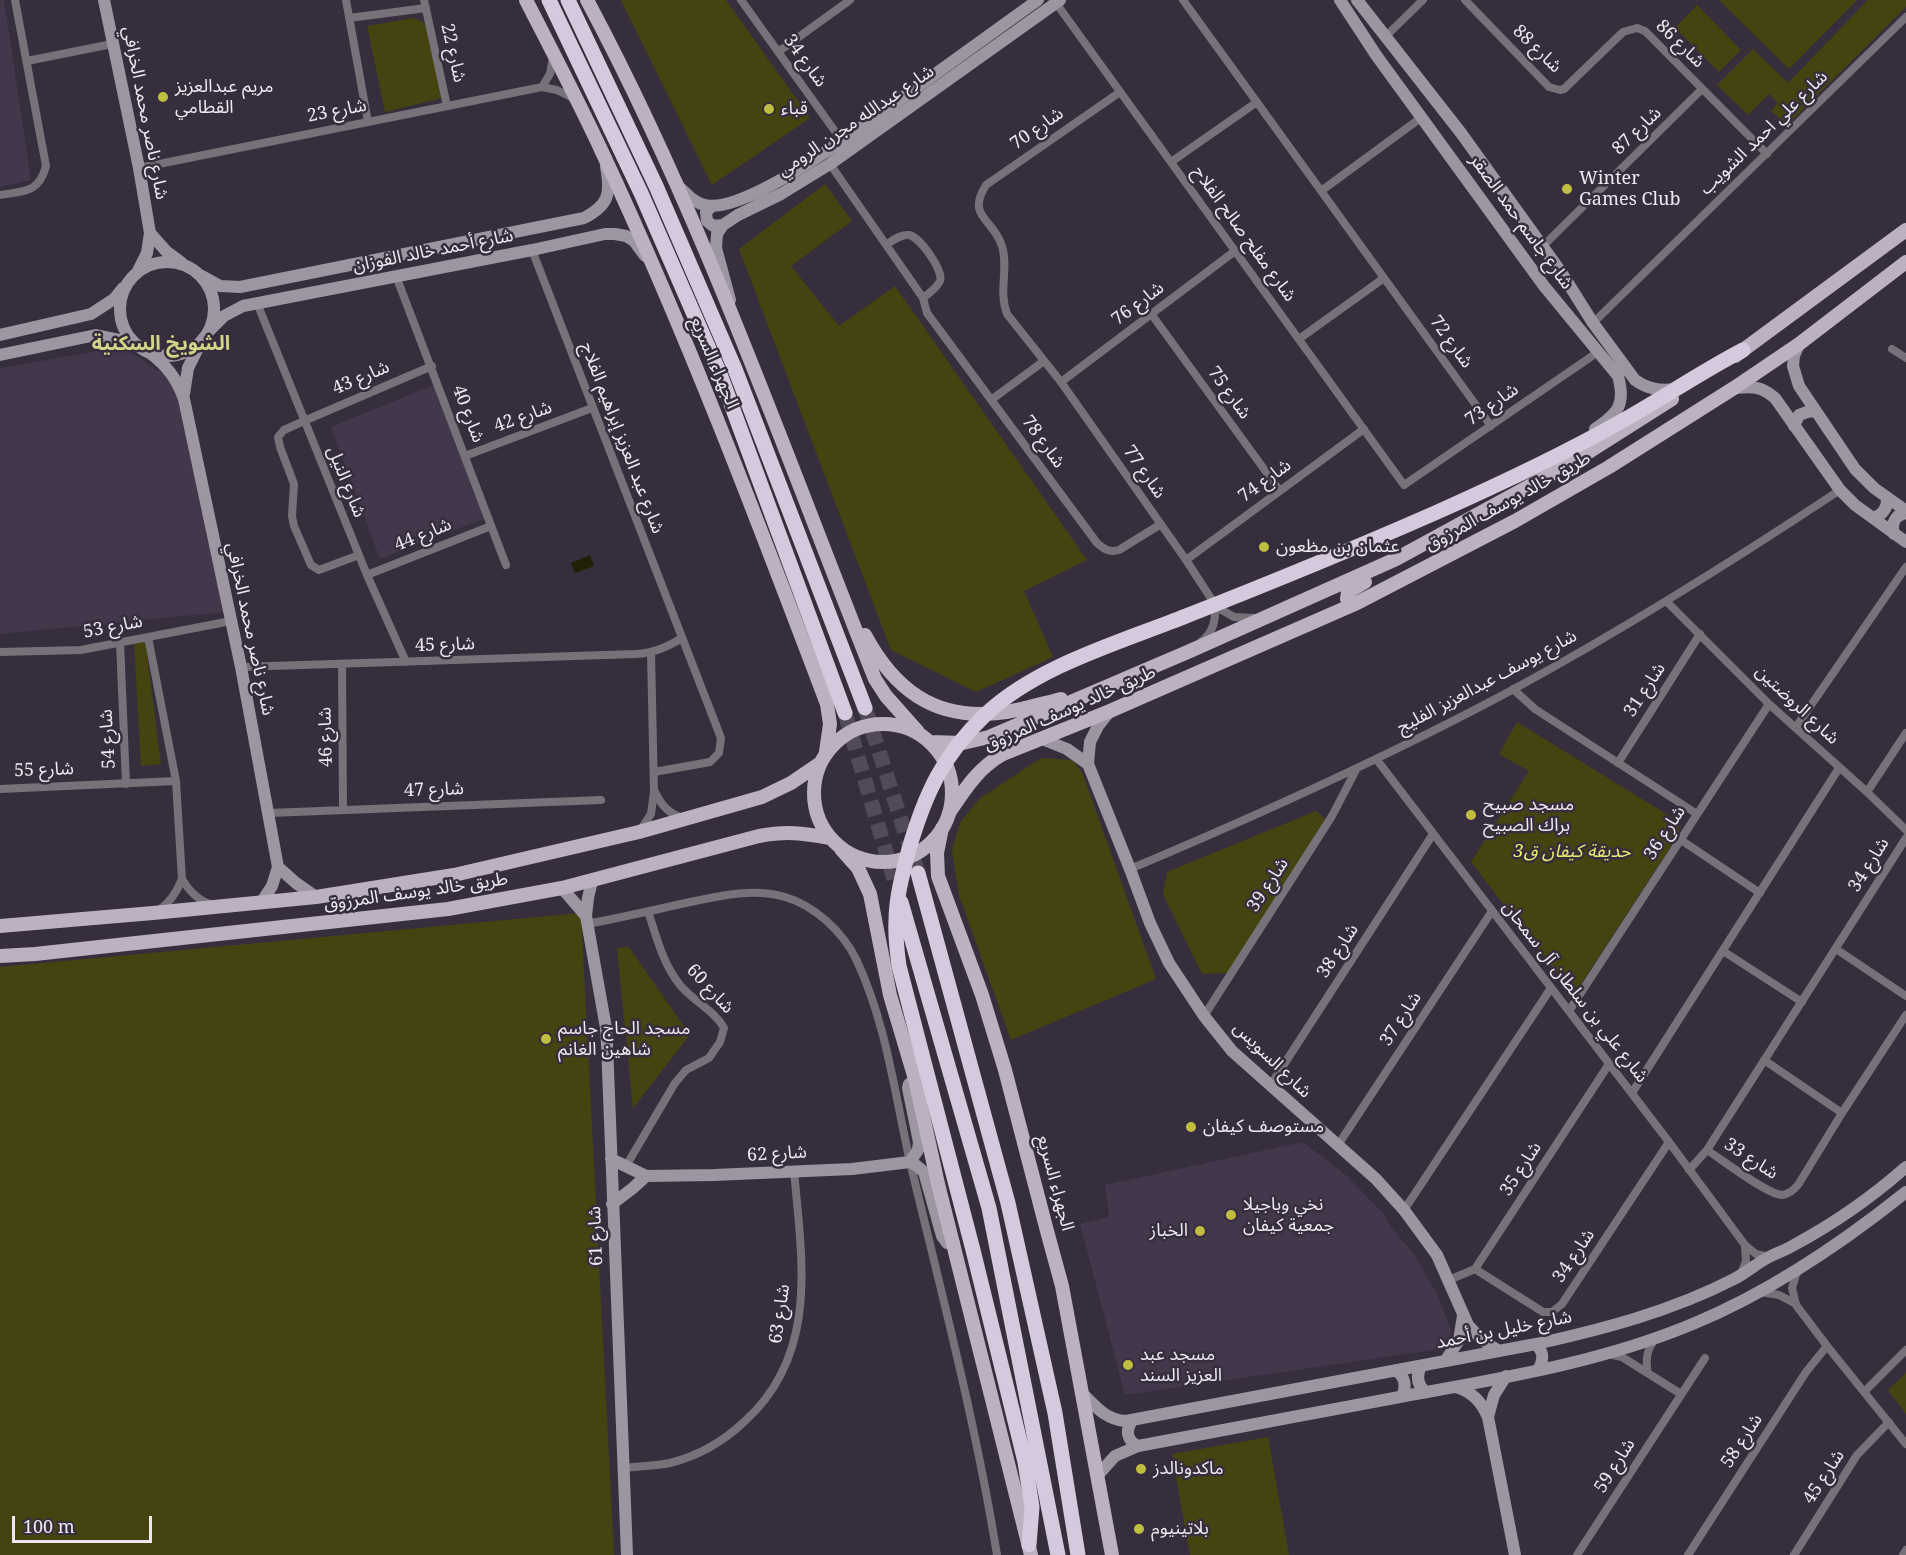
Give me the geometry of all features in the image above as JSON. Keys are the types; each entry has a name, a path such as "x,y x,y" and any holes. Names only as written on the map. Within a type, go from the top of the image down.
{"highway":[{"name":"الجهراء السريع","path":"549,0 641,193 720,374 845,713"},
{"name":"الجهراء السريع","path":"567,0 656,186 735,369 865,708"},
{"path":"1030,1550 1032,1507 1028,1477 973,1250 899,966 897,909 905,864 919,815 937,775 952,751 987,713 1003,699 1040,676 1081,657 1287,576 1436,512 1562,453 1743,350"},
{"path":"918,873 1008,1203 1055,1413 1078,1555"},
{"path":"894,879 989,1208 1058,1555"}],"main road":[{"name":"الجهراء السريع","path":"526,0 603,154 735,462 827,704 830,724 823,758"},
{"name":"الجهراء السريع","path":"587,0 616,55 737,324 875,679 886,696 918,732"},
{"name":"طريق خالد يوسف المرزوق","path":"930,742 956,744 983,740 1396,559 1568,465 1632,426 1743,350 1906,230"},
{"name":"طريق خالد يوسف المرزوق","path":"949,813 986,764 1003,754 1110,711 1357,603 1515,521 1609,467 1799,344 1906,262"},
{"path":"1357,603 1347,599 1347,592 1406,563 1432,547 1464,522"},
{"path":"838,584 883,665 904,687 934,705 966,713 999,713 1103,688"},
{"path":"841,849 867,860 896,861 915,855 930,843 942,828 949,813 952,790 948,767 940,753 918,732 890,723 875,723 861,726 836,741 823,758 814,787 815,810 830,838 858,868 870,894 890,995 915,1079 929,1146 1030,1550"},
{"name":"طريق خالد يوسف المرزوق","path":"0,926 316,897 454,875 639,832 762,797 791,783 823,758"},
{"name":"الجهراء السريع","path":"942,828 937,853 938,876 982,995 1005,1070 1062,1287 1112,1555"},
{"name":"طريق خالد يوسف المرزوق","path":"0,956 47,953 448,909 562,888 747,839 782,832 830,838"}],"street":[{"path":"0,195 34,188 39,183 46,166 15,0"},
{"name":"شارع ناصر محمد الخرافي","path":"104,0 150,233 147,253 134,276"},
{"path":"346,0 368,122"},
{"name":"شارع 34","path":"741,0 842,141"},
{"path":"778,52 850,0"},
{"name":"شارع عبدالله مجرن الرومي","path":"712,206 744,198 812,162 1038,0"},
{"name":"شارع 72","path":"1183,0 1491,426"},
{"name":"شارع جاسم حمد الصقر","path":"1340,0 1402,91 1544,286 1618,376 1622,389 1621,401 1616,413 1562,453"},
{"name":"شارع جاسم حمد الصقر","path":"1358,0 1468,143 1562,272 1593,323 1635,380 1644,387 1675,389"},
{"path":"1407,0 1415,8"},
{"path":"1386,36 1423,0"},
{"name":"شارع 88","path":"1466,0 1549,87 1564,89"},
{"name":"شارع عبدالله مجرن الرومي","path":"723,225 830,164 1058,2"},
{"name":"شارع مفلح صالح الفلاح","path":"1058,2 1120,92 1404,485"},
{"name":"شارع 22","path":"349,18 425,4 447,106"},
{"name":"شارع علي احمد الشويب","path":"1593,323 1906,17"},
{"name":"شارع 86","path":"1564,89 1623,32 1637,28 1651,36 1767,154"},
{"path":"27,61 112,44"},
{"path":"552,51 553,66 542,87 557,90 577,101"},
{"path":"1402,91 1401,84 1405,75 1413,74 1419,78"},
{"name":"شارع 23","path":"139,168 542,87"},
{"name":"شارع 87","path":"1543,246 1702,89"},
{"name":"شارع 70","path":"978,199 986,184 1120,92"},
{"path":"1171,162 1257,102"},
{"path":"1322,191 1422,117"},
{"name":"شارع أحمد خالد الفوزان","path":"200,275 219,286 240,287 584,218 594,213 606,200 609,183 603,154"},
{"name":"شارع 78","path":"830,164 923,298 927,313 1096,543 1113,552 1161,525"},
{"path":"674,181 696,202 712,206"},
{"name":"شارع 77","path":"978,199 978,208 1000,242 1004,253 1002,295 1007,314 1060,382 1214,603 1224,612 1239,618 1251,619 1271,615"},
{"path":"712,206 706,212 707,220 713,225 723,225"},
{"path":"584,218 589,218 595,225 595,230 588,237"},
{"path":"723,225 717,234 716,248 737,324"},
{"path":"5,354 96,335 120,340 164,356 178,355 191,350 205,336 213,320 212,294 200,275 166,251 150,233"},
{"name":"شارع أحمد خالد الفوزان","path":"205,336 215,323 233,310 258,303 588,237 615,234 626,236 641,249 655,272"},
{"path":"887,244 907,235 920,241 940,272 941,278 939,283 923,298"},
{"name":"شارع عبد العزيز إبراهيم الفلاج","path":"532,250 721,738 721,748 715,759 710,762 654,772"},
{"name":"شارع 76","path":"1060,382 1235,251"},
{"path":"3,334 91,314 114,299 134,276 157,262 184,265"},
{"path":"340,267 333,275 334,281 343,286"},
{"path":"1544,286 1550,290 1559,290 1563,281 1562,272"},
{"path":"134,276 124,289 120,308 121,318 133,342 146,351"},
{"name":"شارع 40","path":"396,276 506,565"},
{"path":"1299,339 1384,278"},
{"name":"شارع النيل","path":"258,303 358,555 406,662"},
{"name":"شارع 75","path":"1152,315 1280,491"},
{"path":"3,334 12,335 17,340 16,348 5,354"},
{"name":"شارع ناصر محمد الخرافي","path":"183,399 188,368 205,336"},
{"path":"1799,344 1793,366 1799,386 1855,469 1865,480 1906,512 1895,519 1894,534"},
{"path":"1892,349 1906,358"},
{"name":"شارع ناصر محمد الخرافي","path":"146,351 162,362 171,373 179,385 183,399 241,667 278,867"},
{"name":"شارع 73","path":"1404,485 1598,352"},
{"path":"991,400 1044,361"},
{"name":"شارع 43","path":"304,421 432,366"},
{"path":"1734,388 1753,387 1767,391 1775,398 1840,490 1855,505 1906,542"},
{"name":"شارع 42","path":"465,456 592,408"},
{"path":"1794,426 1796,420 1804,412 1816,412"},
{"path":"304,421 284,430 278,437 294,484 291,516 294,526 311,565 316,570 358,555"},
{"name":"شارع 74","path":"1186,560 1364,429"},
{"name":"شارع يوسف عبدالعزيز الفليج","path":"1130,868 1243,822 1377,760 1513,689 1667,602 1840,490"},
{"path":"1873,518 1884,511 1887,497"},
{"name":"شارع 44","path":"367,576 491,526"},
{"path":"1796,727 1906,567"},
{"name":"شارع الروضتين","path":"1667,602 1769,704 1868,792 1906,830"},
{"path":"1190,651 1206,638 1212,628 1215,618 1214,603"},
{"name":"شارع 53","path":"0,652 81,650 231,621"},
{"name":"شارع 31","path":"1617,763 1700,634"},
{"path":"148,637 176,782 182,879 172,900 153,913"},
{"path":"639,832 651,814 654,792 651,653 682,638"},
{"name":"شارع 54","path":"120,642 126,784 176,782"},
{"name":"شارع 45","path":"241,667 651,653"},
{"name":"شارع 46","path":"342,664 344,810"},
{"path":"1513,689 1535,709 1697,814"},
{"name":"شارع 36","path":"1569,1011 1769,704"},
{"path":"1088,764 1090,742 1098,726 1110,711"},
{"path":"1868,792 1906,733"},
{"path":"1042,738 1067,748 1088,764"},
{"name":"شارع علي بن سلطان آل سمحان","path":"1377,760 1632,1093 1745,1245 1756,1254 1769,1257"},
{"name":"شارع السويس","path":"1088,764 1150,923 1169,963 1204,1016 1232,1051 1376,1179 1404,1210 1437,1255 1463,1316 1474,1332 1490,1346 1499,1350"},
{"path":"1632,1093 1839,768"},
{"name":"39 شارع","path":"1204,1016 1332,816 1356,769"},
{"name":"شارع 55","path":"0,789 126,784"},
{"path":"654,792 668,811 678,817 690,819"},
{"name":"شارع 47","path":"269,813 601,800"},
{"name":"شارع 38","path":"1270,1086 1433,834"},
{"name":"شارع 34","path":"1689,1170 1707,1150 1906,838"},
{"path":"1681,840 1760,893"},
{"path":"261,903 272,886 278,867 316,897"},
{"path":"182,879 197,898 220,906"},
{"name":"شارع 61","path":"592,881 588,898 587,920 606,1028 627,1555"},
{"path":"562,888 587,920 648,911 724,895 753,892 786,897 811,910 832,925 847,943 877,1014 975,1436 997,1555"},
{"name":"شارع 60","path":"626,1166 675,1083 686,1070 709,1058 720,1042 724,1028 720,1021 687,992 672,972 662,954 648,911"},
{"name":"شارع 37","path":"1338,1145 1492,911"},
{"path":"1836,949 1906,996"},
{"path":"1723,951 1802,1002"},
{"path":"1404,1210 1551,988"},
{"name":"شارع 33","path":"1707,1150 1770,1192 1783,1195 1792,1192 1906,1015"},
{"path":"1764,1060 1842,1113"},
{"name":"شارع 35","path":"1475,1269 1609,1064"},
{"path":"910,1162 919,1146 908,1088 915,1079"},
{"name":"شارع 34","path":"1475,1269 1543,1312 1552,1312 1562,1304 1669,1142"},
{"name":"شارع 62","path":"611,1159 646,1176 852,1169 910,1162"},
{"path":"910,1162 924,1172 942,1236 947,1242 954,1243"},
{"name":"شارع خليل بن أحمد","path":"1082,1393 1106,1416 1119,1421 1132,1421 1591,1332 1680,1303 1738,1277 1769,1257 1826,1227 1892,1180 1906,1167"},
{"name":"شارع 63","path":"624,1468 669,1463 711,1447 731,1434 754,1413 779,1382 792,1352 801,1299 802,1269 794,1171"},
{"path":"612,1204 646,1176"},
{"path":"1098,1475 1115,1456 1138,1446 1538,1370 1656,1338 1695,1323 1743,1300 1800,1269 1839,1244 1906,1191"},
{"path":"1743,1300 1739,1299 1734,1291 1734,1282 1746,1261 1745,1245"},
{"path":"1793,1246 1802,1252 1804,1257 1792,1288 1797,1305 1906,1444"},
{"path":"1449,1280 1475,1269"},
{"path":"1759,1292 1779,1295 1797,1305"},
{"path":"1446,1360 1459,1340 1463,1316"},
{"path":"1648,1373 1647,1354 1656,1338"},
{"path":"1536,1344 1543,1356 1538,1370"},
{"name":"شارع 58","path":"1688,1555 1806,1372 1827,1346"},
{"path":"1864,1392 1906,1350"},
{"path":"1607,1353 1622,1357 1681,1394"},
{"name":"شارع 59","path":"1577,1555 1705,1358"},
{"path":"1421,1366 1418,1380 1419,1385 1426,1392"},
{"path":"1396,1370 1405,1382 1402,1396"},
{"path":"1488,1417 1494,1395 1506,1376"},
{"path":"1456,1387 1465,1390 1479,1401 1488,1417 1515,1555"},
{"path":"1132,1421 1127,1435 1133,1444 1138,1446"},
{"name":"شارع 45","path":"1794,1555 1857,1455 1889,1422"},
{"path":"1903,1555 1906,1550"}],"shaded area":[{"path":"0,0 4,0 31,180 0,187"},
{"path":"116,348 130,352 176,385 225,612 0,634 0,368"},
{"path":"436,384 486,518 380,559 331,427"},
{"path":"590,555 594,566 575,573 571,563"},
{"path":"1303,1142 1347,1176 1383,1213 1391,1227 1413,1253 1437,1294 1451,1330 1450,1339 1440,1349 1125,1395 1080,1224 1109,1217 1105,1185"}],"green space":[{"path":"621,0 726,0 810,118 712,185"},
{"path":"1721,0 1857,0 1789,69"},
{"path":"1868,0 1906,0 1906,7 1787,125 1771,111 1778,103 1769,94 1748,115 1717,85 1753,49 1788,83"},
{"path":"1697,5 1741,50 1719,72 1675,28"},
{"path":"413,18 425,23 442,98 385,112 367,26"},
{"path":"825,184 852,221 791,266 839,326 895,286 1087,560 1024,591 1053,657 976,692 891,650 739,249"},
{"path":"145,640 161,764 141,766 134,642"},
{"name":"حديقة كيفان ق3","path":"1517,722 1679,822 1679,834 1579,987 1568,988 1471,862 1529,771 1499,754"},
{"path":"1041,758 1072,760 1082,772 1156,979 1011,1040 959,895 952,850 960,823 979,799"},
{"path":"1316,811 1325,819 1228,973 1202,974 1163,894 1167,872"},
{"path":"581,913 614,1555 0,1555 0,967"},
{"path":"629,947 683,1025 692,1032 633,1108 617,948"},
{"path":"1906,1373 1906,1414 1888,1390"},
{"path":"1268,1437 1289,1555 1190,1555 1172,1454"}],"tunnel":[{"path":"865,708 918,873"},
{"path":"845,713 894,879"}],"place":[{"name":"مريم عبدالعزيز القطامي","path":"163,97"},
{"name":"قباء","path":"769,109"},
{"name":"Winter Games Club","path":"1567,189"},
{"name":"عثمان بن مظعون","path":"1264,547"},
{"name":"مسجد صبيح براك الصبيح","path":"1471,815"},
{"name":"مسجد الحاج جاسم شاهين الغانم","path":"546,1039"},
{"name":"مستوصف كيفان","path":"1191,1127"},
{"name":"نخي وباجيلا جمعية كيفان","path":"1231,1215"},
{"name":"الخباز","path":"1200,1231"},
{"name":"مسجد عبد العزيز السند","path":"1128,1365"},
{"name":"ماكدونالدز","path":"1141,1469"},
{"name":"بلاتينيوم","path":"1139,1529"}],"district":[{"name":"الشويخ السكنية","path":"161,344"}]}
